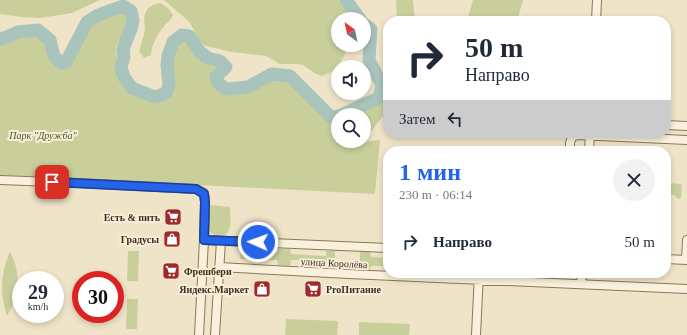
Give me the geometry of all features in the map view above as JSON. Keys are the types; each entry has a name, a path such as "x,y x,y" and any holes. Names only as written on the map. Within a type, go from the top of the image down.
{"street":[{"path":"596,16 597,0"},
{"path":"671,126 687,126"},
{"path":"655,138 687,140"},
{"path":"0,180 196,189 204,194 204,240 199,335"},
{"name":"улица Королёва","path":"204,240 383,248"},
{"path":"671,259 687,260 687,240"},
{"path":"215,335 221,241"},
{"name":"улица Королёва","path":"219,267 383,275"},
{"path":"476,335 479,278"},
{"name":"улица Королёва","path":"504,278 581,284 687,289"},
{"path":"581,284 582,278"}],"green space":[{"path":"0,0 100,0 72,13 40,18 0,14"},
{"path":"164,0 339,0 348,12 331,12 331,52 346,52 342,60 331,60 331,72 322,76 316,74 303,65 280,64 266,56 232,52 204,45 197,37 190,23"},
{"path":"396,0 413,0 415,16 397,16"},
{"path":"473,0 523,0 518,16 468,16"},
{"path":"161,3 168,8 173,15 158,35 151,55 144,58 139,51 145,29 145,15 147,9 155,4"},
{"name":"Парк \"Дружба\"","path":"121,10 129,14 128,23 116,46 117,63 119,72 140,93 169,94 173,87 173,79 169,62 173,45 179,39 187,40 193,46 202,61 212,61 220,66 216,77 220,89 241,91 269,80 283,80 298,89 328,117 331,117 331,148 371,148 371,141 380,140 375,194 0,175 0,42 12,40 20,35 28,33 37,35 44,40 59,63 67,64 78,51 89,25 96,20"},
{"path":"383,90 383,116 371,132 371,108 356,108 367,100 371,100 371,97"},
{"path":"671,183 681,184 681,198 678,199 674,195 671,195"},
{"path":"210,205 230,207 230,226 228,232 223,236 214,235 209,231 208,219"},
{"path":"278,249 290,249 291,254 326,256 326,251 335,251 335,267 326,267 326,261 291,260 290,266 278,265 277,260 240,259 241,251 277,253"},
{"path":"128,251 139,251 138,281 127,281"},
{"path":"10,252 14,260 16,271 12,271 12,306 7,316 3,300 2,284 4,268"},
{"path":"360,252 370,252 371,257 383,258 383,266 371,266 370,270 360,270"},
{"path":"127,299 138,299 137,329 126,329"},
{"path":"286,319 338,321 337,335 285,335"},
{"path":"359,322 410,324 409,335 359,335"}],"waterway":[{"path":"346,0 355,12"},
{"path":"0,38 2,39 18,32 38,30 50,40 54,56 61,63 66,62 87,22 98,15 123,6 131,11 133,21 123,49 124,57 121,67 124,77 132,88 155,97 166,93 169,85 167,65 168,56 173,42 182,35 189,36 200,52 208,58 220,61 226,67 216,77 218,83 226,89 248,87 272,74 290,76 331,117"},
{"path":"357,108 379,98 382,85 369,60 370,52"}],"place":[{"name":"Есть & пить","path":"173,217"},
{"name":"Градусы","path":"172,239"},
{"name":"Фрешбери","path":"171,271"},
{"name":"Яндекс.Маркет","path":"262,289"},
{"name":"ProПитание","path":"313,289"}],"route":[{"path":"52,182 196,189 204,194 204,240 258,242"}]}
